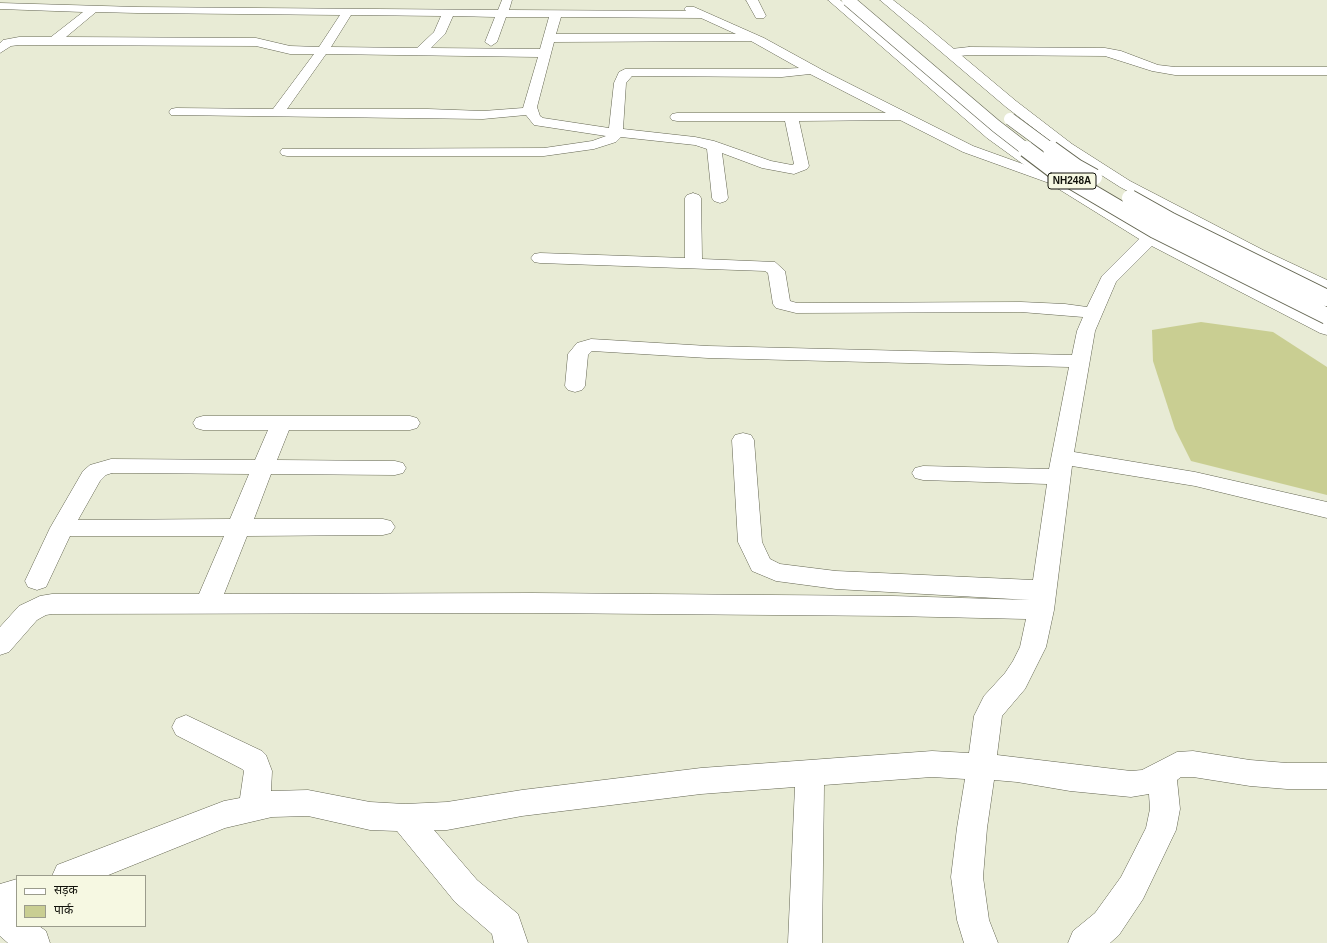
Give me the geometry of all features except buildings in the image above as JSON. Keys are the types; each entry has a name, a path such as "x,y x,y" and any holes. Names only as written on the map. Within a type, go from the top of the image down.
{"main road":[{"path":"181,20 209,0"},
{"path":"244,10 252,0"},
{"path":"491,42 507,0"},
{"path":"752,0 760,16"},
{"path":"833,0 992,135 1054,180 1150,238 1327,329"},
{"name":"NH248A","path":"848,0 996,126 1055,171 1155,230 1327,316"},
{"name":"NH248A","path":"868,0 1006,116 1076,167 1171,222 1327,298"},
{"path":"886,0 1011,104 1067,147 1125,184 1257,254 1327,287"},
{"path":"678,3 754,38 902,117 968,149 1054,180"},
{"path":"0,6 137,10 704,15"},
{"path":"54,41 93,9"},
{"path":"99,41 137,10"},
{"path":"278,113 323,50 348,11"},
{"path":"421,51 439,34 449,12"},
{"path":"556,13 532,99 531,111 534,118 539,122 695,141 714,145 767,165 784,169 800,168 802,166 791,117"},
{"path":"160,41 170,31"},
{"path":"549,38 754,38"},
{"path":"0,49 7,43 12,42 245,41 290,50 545,52"},
{"path":"951,53 969,51 1105,52 1117,54 1156,68 1176,71 1327,71"},
{"path":"287,152 544,152 599,143 615,136 620,83 624,75 629,72 782,73 813,70"},
{"path":"176,112 428,113 483,115 531,111"},
{"path":"677,117 902,117"},
{"path":"714,145 720,198"},
{"path":"693,198 694,264"},
{"path":"982,943 973,920 967,877 982,766 984,736 988,716 994,704 1015,681 1024,667 1033,647 1043,600 1061,467 1086,331 1092,313 1108,280 1150,238 1187,217"},
{"path":"540,258 761,265 774,268 780,300 782,304 790,308 1021,307 1065,309 1092,313"},
{"path":"574,386 578,354 584,347 591,346 708,352 1081,361"},
{"path":"203,423 410,423"},
{"path":"208,603 281,423"},
{"path":"743,440 750,542 761,564 776,572 836,580 1043,600"},
{"path":"37,581 62,528 91,476 98,470 104,468 131,466 395,468"},
{"path":"923,473 1061,467 1195,479 1327,510"},
{"path":"62,528 383,527"},
{"path":"0,645 18,622 28,613 40,606 81,603 893,606 1043,600"},
{"path":"186,727 252,760 256,764 258,771 254,808"},
{"path":"71,875 224,815 272,804 308,803 370,816 405,818 448,816 522,803 701,781 932,764 1017,769 1070,778 1131,784 1146,782 1177,765 1193,764 1250,773 1287,776 1327,776"},
{"path":"1086,943 1106,924 1132,888 1161,830 1165,809 1162,773"},
{"path":"805,943 810,774"},
{"path":"405,818 466,891 506,925 511,943"},
{"path":"0,900 16,894"},
{"path":"0,915 34,943"}],"green space":[{"path":"1201,322 1273,332 1327,367 1327,495 1191,461 1175,429 1153,361 1152,330"}]}
